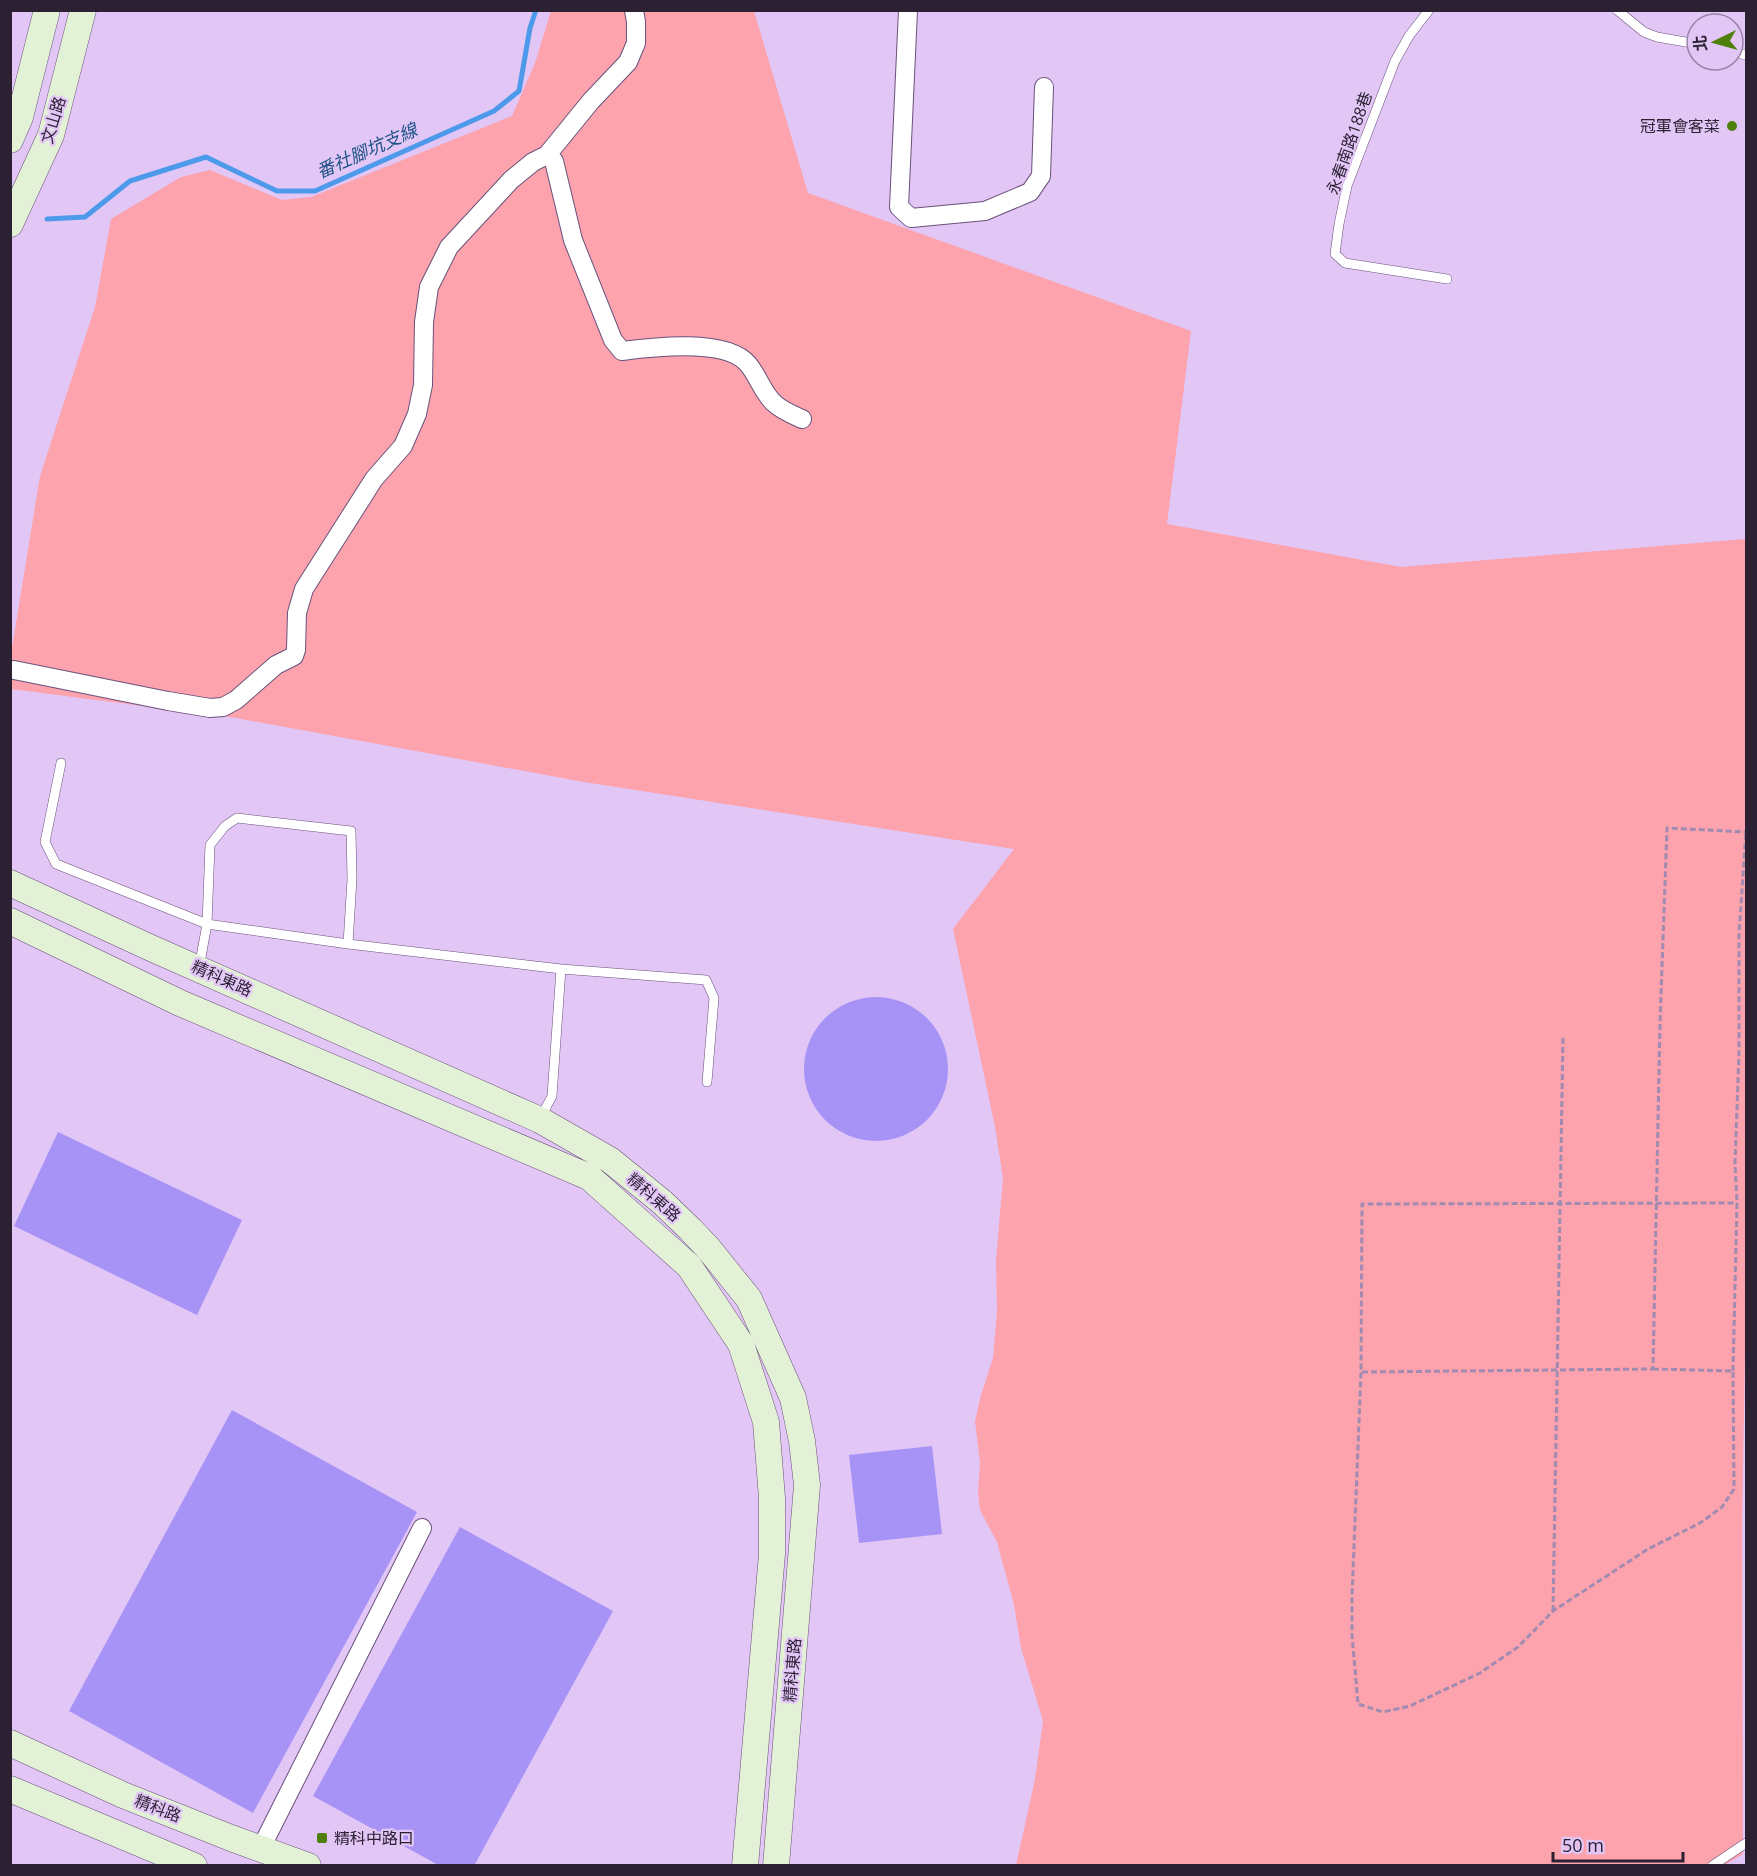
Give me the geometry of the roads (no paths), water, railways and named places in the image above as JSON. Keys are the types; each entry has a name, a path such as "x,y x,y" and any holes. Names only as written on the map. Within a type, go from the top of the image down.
{"street":[{"name":"文山路","path":"10,140 21,117 47,10"},
{"name":"文山路","path":"10,224 51,135 83,10"},
{"path":"14,670 210,708 223,707 236,700 276,665 294,656 297,613 304,589 374,479 403,446 417,414 423,385 424,322 429,287 449,247 511,180 533,162 547,155 591,101 628,62 636,43 634,10"},
{"path":"908,10 899,207 911,218 985,211 1030,192 1041,177 1044,87"},
{"path":"547,155 554,161 573,240 613,340 622,351 698,346 729,353 746,361 774,403 802,419"},
{"name":"精科東路","path":"10,883 540,1120 610,1160 662,1202 708,1248 749,1299 793,1398 802,1441 807,1485 776,1866"},
{"name":"精科東路","path":"10,921 180,1003 589,1177 689,1266 741,1344 766,1422 772,1498 772,1554 745,1866"},
{"path":"261,1848 422,1528"},
{"name":"精科路","path":"10,1743 123,1795 308,1866"},
{"path":"10,1790 194,1866"}],"lane":[{"name":"永春南路188巷","path":"1429,10 1409,36 1395,61 1347,186 1335,254 1346,263 1447,279"},
{"path":"1617,10 1644,32 1657,37 1685,42"},
{"path":"61,763 45,842 56,864 207,924 348,944 561,969 706,980 714,998 707,1082"},
{"path":"199,968 207,924 210,844 225,826 237,818 351,831 352,879 348,944"},
{"path":"540,1120 552,1096 561,969"},
{"path":"1712,1866 1746,1843"}],"waterway":[{"name":"番社腳坑支線","path":"47,219 85,217 130,181 206,157 277,191 315,191 494,111 519,91 530,28 536,10"}],"place":[{"name":"冠軍會客菜","path":"1732,126"},
{"name":"精科中路口","path":"322,1838"}]}
